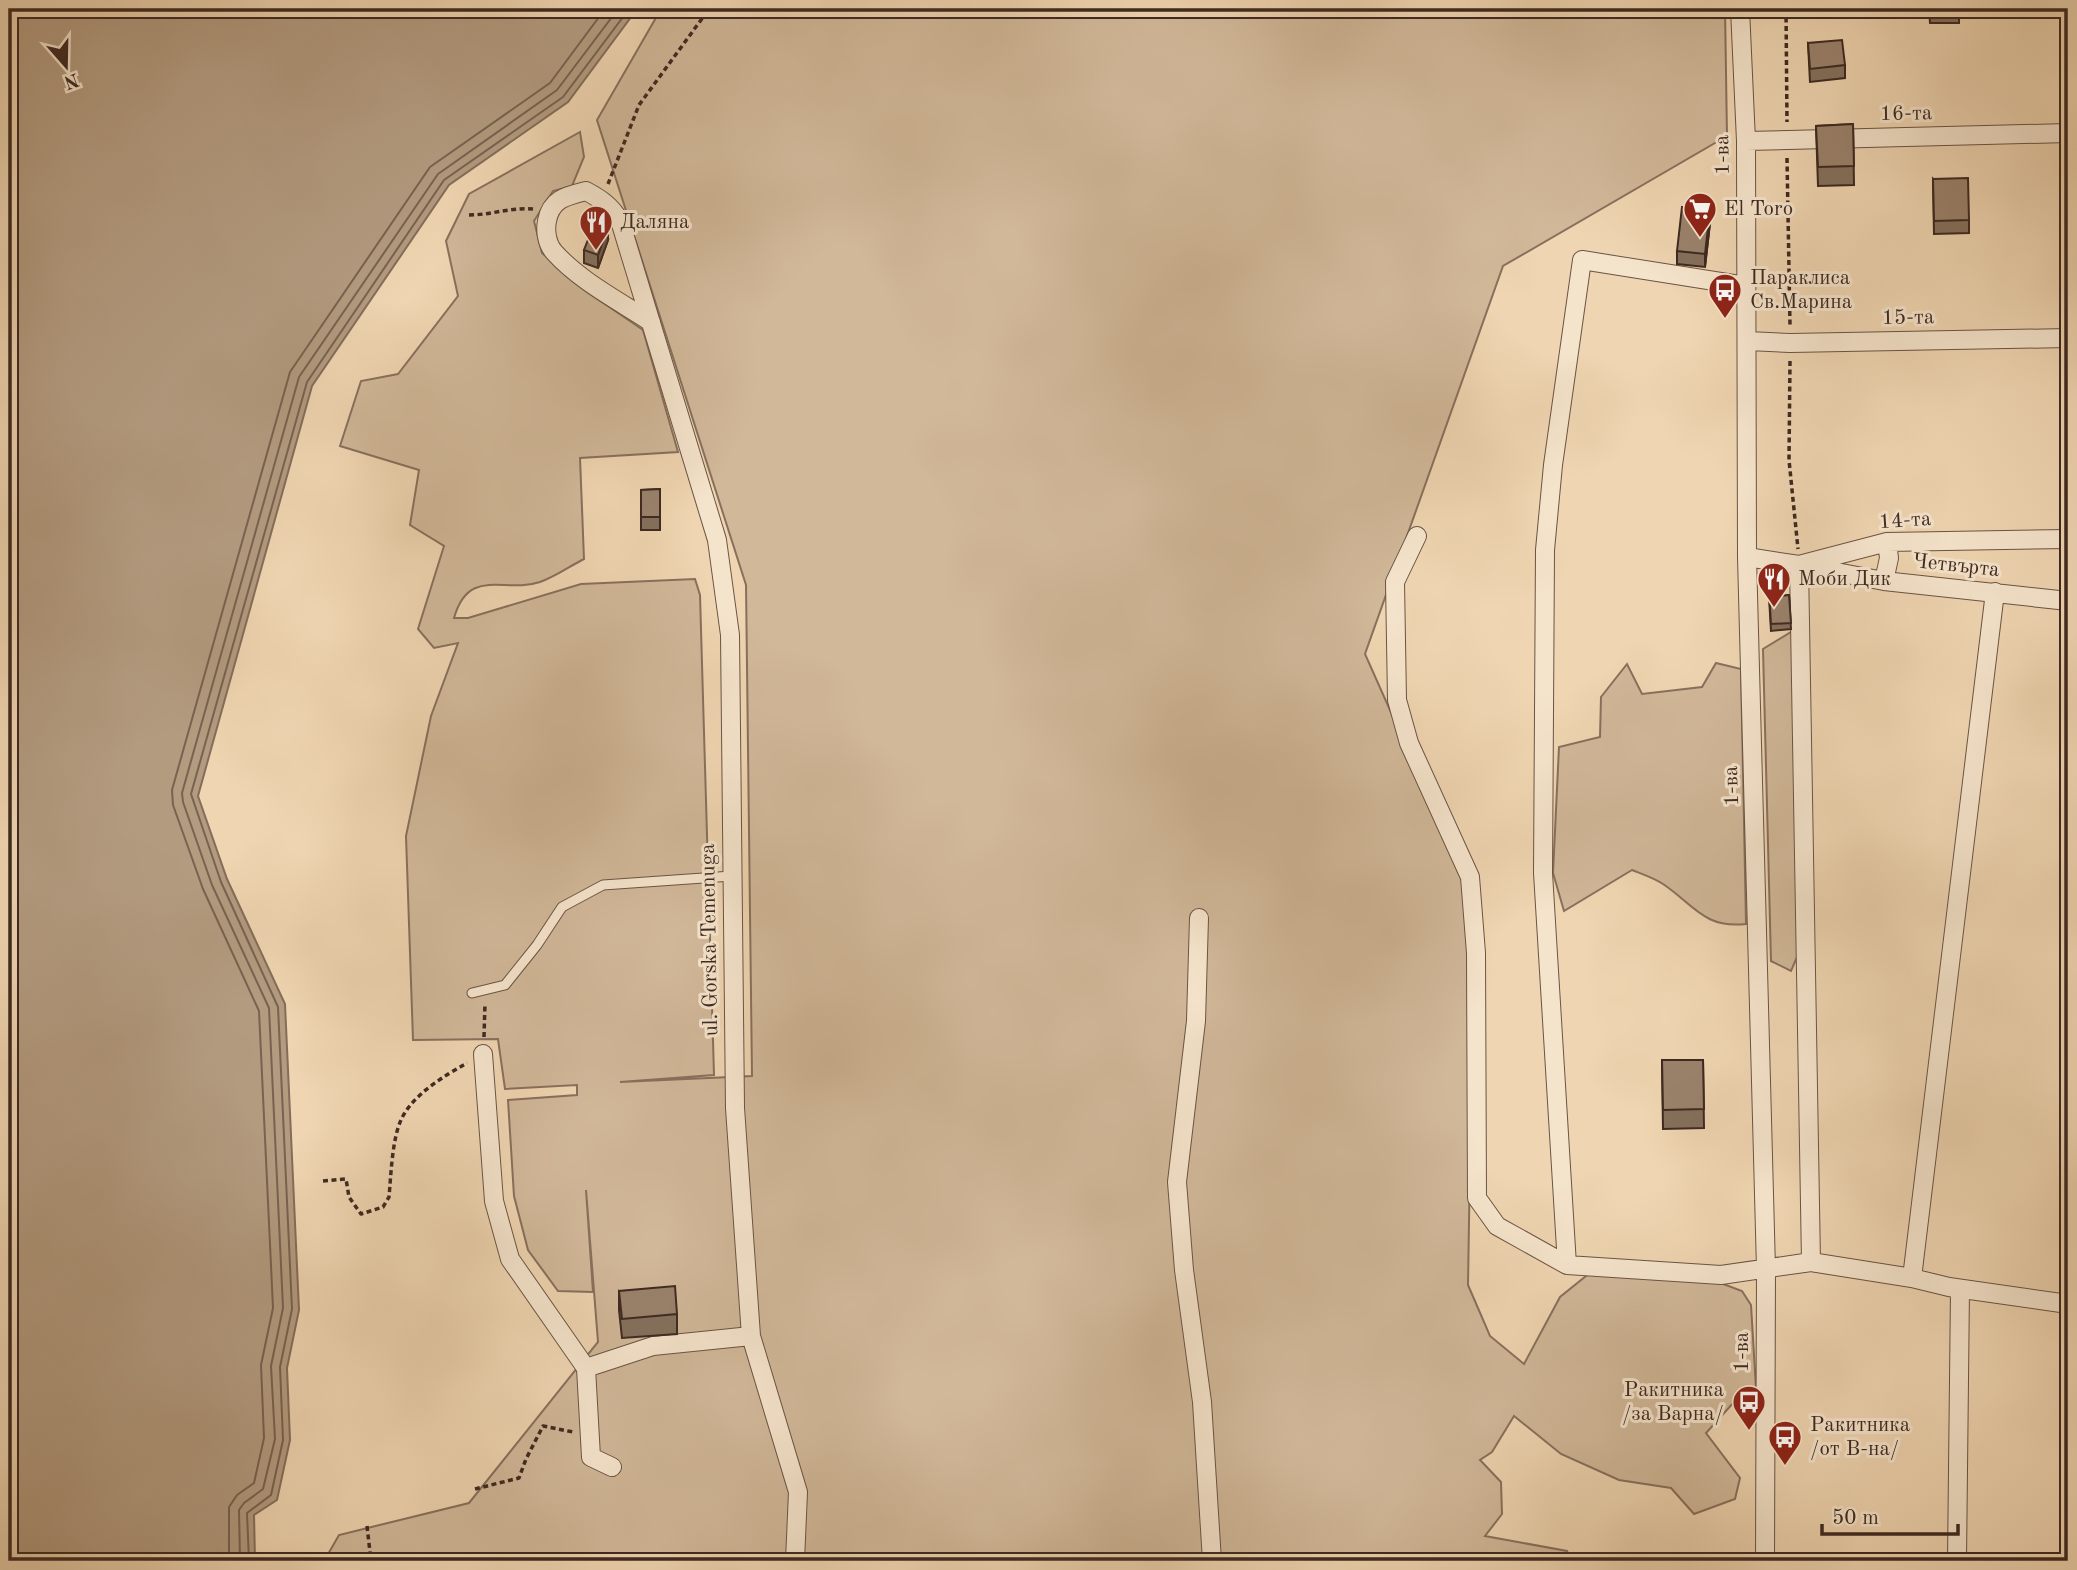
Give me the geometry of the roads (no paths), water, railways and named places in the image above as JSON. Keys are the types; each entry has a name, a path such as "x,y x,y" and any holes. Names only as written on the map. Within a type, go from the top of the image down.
{"street":[{"name":"1-ва","path":"1740,9 1746,141 1747,556 1766,1269 1765,1561"},
{"name":"16-та","path":"1746,141 2068,133"},
{"name":"ul. Gorska Temenuga","path":"650,322 582,276 552,250 546,225 549,210 557,200 586,191 602,199 613,209 620,221 717,540 730,635 735,1108 751,1336 798,1492 795,1561"},
{"path":"1567,1265 1543,873 1545,550 1553,465 1582,260 1746,286"},
{"name":"15-та","path":"1748,341 1790,343 2068,338"},
{"path":"1417,536 1395,582 1397,700 1409,743 1470,877 1476,953 1477,1198 1497,1226 1567,1265 1721,1275 1811,1262 1912,1278 1960,1289 2068,1304"},
{"name":"14-та","path":"1747,556 1799,565 1887,542 2068,539"},
{"path":"1884,581 1889,558 1887,542"},
{"path":"1799,565 1811,1262"},
{"name":"Четвърта","path":"1799,565 1884,581 2068,601"},
{"path":"1912,1278 1995,592"},
{"path":"1199,918 1196,1021 1177,1182 1184,1270 1202,1402 1212,1561"},
{"path":"484,1054 494,1201 510,1259 586,1368 591,1457 612,1467"},
{"path":"1957,1561 1960,1289"},
{"path":"586,1368 653,1346 751,1336"}],"lane":[{"path":"472,993 505,985 537,945 562,907 603,885 733,876"}],"water":[{"path":"9,9 637,9 568,102 449,185 312,386 198,796 227,879 285,1004 299,1310 287,1368 290,1440 277,1500 254,1515 255,1561 9,1561"}],"place":[{"name":"El Toro","path":"1700,239"},
{"name":"Даляна","path":"596,252"},
{"name":"Параклиса Св.Марина","path":"1725,320"},
{"name":"Моби Дик","path":"1774,609"},
{"name":"Ракитника /за Варна/","path":"1749,1432"},
{"name":"Ракитника /от В-на/","path":"1785,1467"}]}
